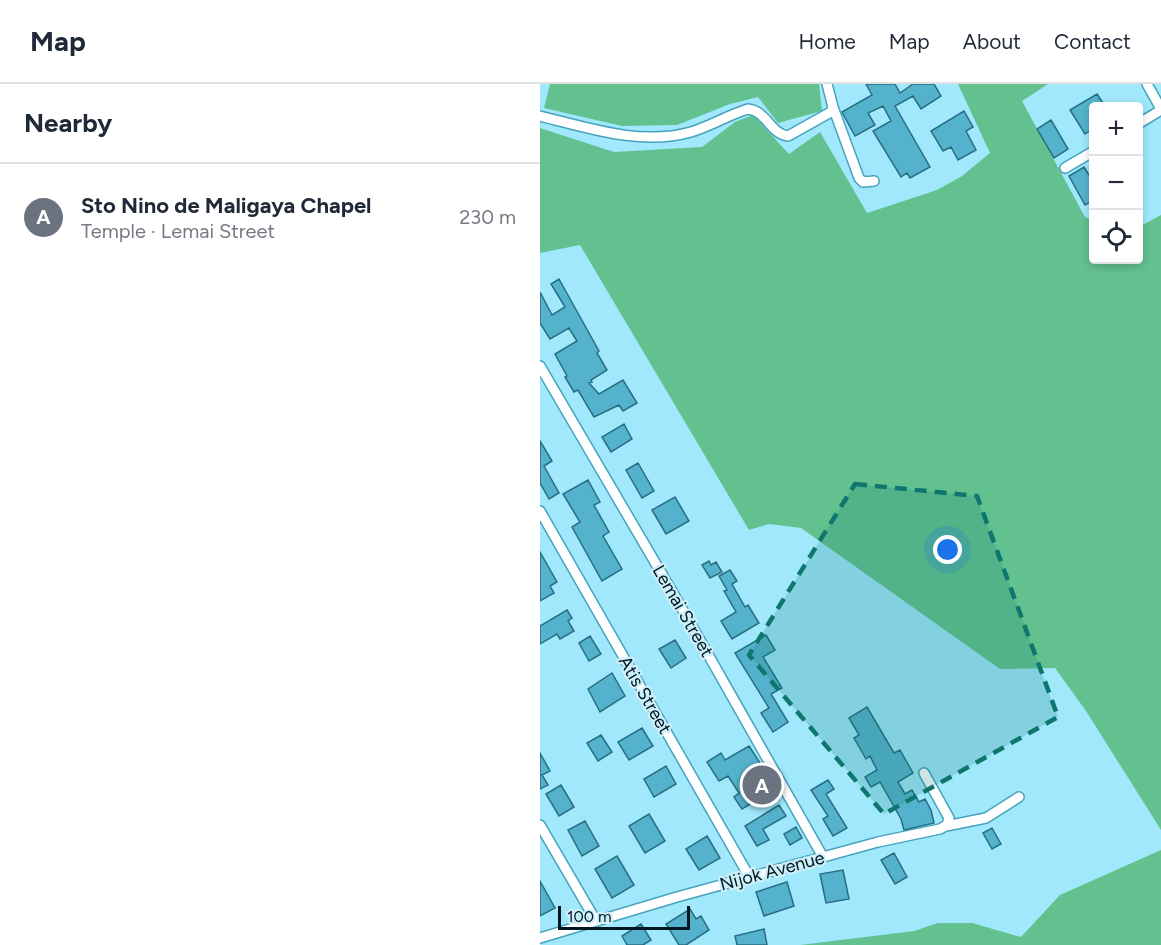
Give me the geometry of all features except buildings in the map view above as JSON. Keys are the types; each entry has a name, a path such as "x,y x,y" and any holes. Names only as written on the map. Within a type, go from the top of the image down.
{"street":[{"path":"826,84 858,178 863,183 874,181"},
{"path":"1143,121 1161,110 1147,84"},
{"path":"540,116 616,135 664,137 699,129 747,109 758,111 781,134 788,136 826,116 831,112 833,106"},
{"path":"1065,168 1089,154"},
{"name":"Lemai Street","path":"540,366 824,857"},
{"name":"Atis Street","path":"540,511 750,878"},
{"path":"924,773 949,818 946,826"},
{"name":"Nijok Avenue","path":"540,938 878,842 986,819 1019,797"},
{"path":"540,825 596,921"}],"highlighted area":[{"path":"855,484 977,496 1058,717 884,814 749,655"}],"green space":[{"path":"550,84 819,84 822,111 778,123 758,97 730,104 677,125 622,126 544,108"},
{"path":"958,84 1048,84 1022,101 1085,217 1089,218 1089,264 1143,264 1143,225 1161,215 1161,830 1086,711 1055,668 1000,669 801,528 769,524 749,530 580,245 540,253 540,128 614,152 702,147 735,122 753,115 789,154 820,132 867,213 937,190 962,176 990,153"},
{"path":"1161,850 1161,945 800,945 914,931 938,923 972,923 1021,937 1060,895"}],"place":[{"name":"Sto Nino de Maligaya Chapel","path":"762,785"}]}
